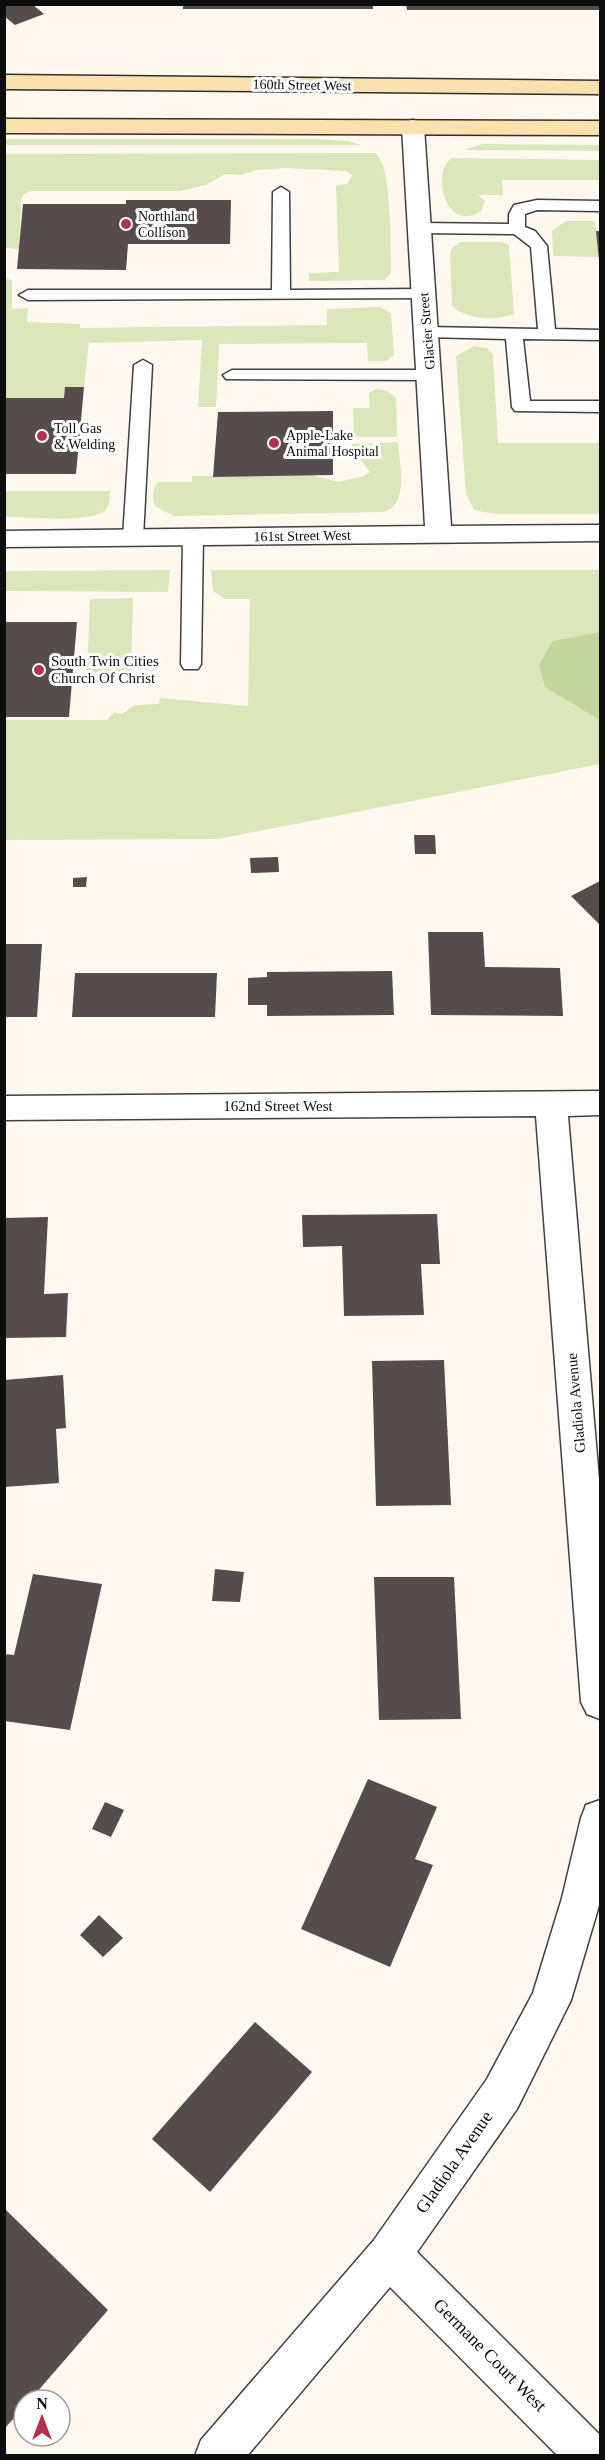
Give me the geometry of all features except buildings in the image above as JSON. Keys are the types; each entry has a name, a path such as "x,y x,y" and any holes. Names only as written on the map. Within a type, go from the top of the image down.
{"main road":[{"name":"160th Street West","path":"4,82 600,88"},
{"path":"4,126 600,128"}],"street":[{"name":"Glacier Street","path":"413,127 439,535"},
{"name":"161st Street West","path":"4,539 600,534"},
{"name":"162nd Street West","path":"4,1108 600,1103"},
{"name":"Gladiola Avenue","path":"551,1104 600,1702"},
{"name":"Gladiola Avenue","path":"217,2456 389,2255 502,2094 552,2000 582,1898 600,1818"},
{"name":"Germane Court West","path":"389,2255 590,2456"}],"lane":[{"path":"281,192 281,295"},
{"path":"517,229 517,214 520,209 537,205 600,206"},
{"path":"419,228 517,229 530,235 539,246 547,333"},
{"path":"28,295 423,294"},
{"path":"426,332 600,334"},
{"path":"514,333 521,408 600,408"},
{"path":"132,538 143,365"},
{"path":"232,375 430,375"},
{"path":"191,664 193,537"}],"green space":[{"path":"5,139 318,139 348,141 361,145 5,145"},
{"path":"482,144 600,145 600,151 465,150"},
{"path":"375,153 381,161 388,190 391,273 384,280 309,281 309,273 339,272 336,185 347,184 352,175 346,171 284,168 257,170 240,175 225,174 206,185 180,191 31,191 24,194 21,200 19,249 5,248 5,154"},
{"path":"451,158 600,160 600,180 502,180 503,195 478,195 485,201 481,211 469,216 459,215 451,209 443,189 442,177 445,166"},
{"path":"566,221 595,221 599,257 553,256 552,231"},
{"path":"460,242 502,242 509,245 514,314 498,318 473,317 452,306 450,255 451,249"},
{"path":"5,277 12,281 12,309 28,308 27,322 80,324 80,328 327,325 327,309 380,307 391,313 394,355 386,361 368,361 367,343 219,344 216,407 198,407 202,340 89,343 84,387 65,387 64,398 5,398"},
{"path":"474,346 487,348 493,355 498,443 600,443 600,514 495,514 474,510 466,494 456,356"},
{"path":"376,389 388,391 396,398 397,437 354,437 353,408 370,408 369,393"},
{"path":"398,442 400,492 392,507 384,512 174,516 155,506 154,503 154,491 158,482 192,482 192,476 312,475 338,482 364,476 370,472 353,450 352,444"},
{"path":"4,491 110,491 110,497 105,510 95,515 70,518 5,517"},
{"path":"170,570 168,592 5,591 5,571"},
{"path":"211,570 600,570 600,764 218,839 5,840 4,720 107,720 114,712 122,714 135,705 159,704 160,698 248,706 250,599 225,599 213,591"},
{"path":"133,598 131,672 87,672 90,599"},
{"path":"600,632 600,720 545,687 539,665 553,641"}],"place":[{"name":"Northland Collison","path":"126,224"},
{"name":"Toll Gas & Welding","path":"42,436"},
{"name":"Apple-Lake Animal Hospital","path":"274,443"},
{"name":"South Twin Cities Church Of Christ","path":"39,670"}]}
